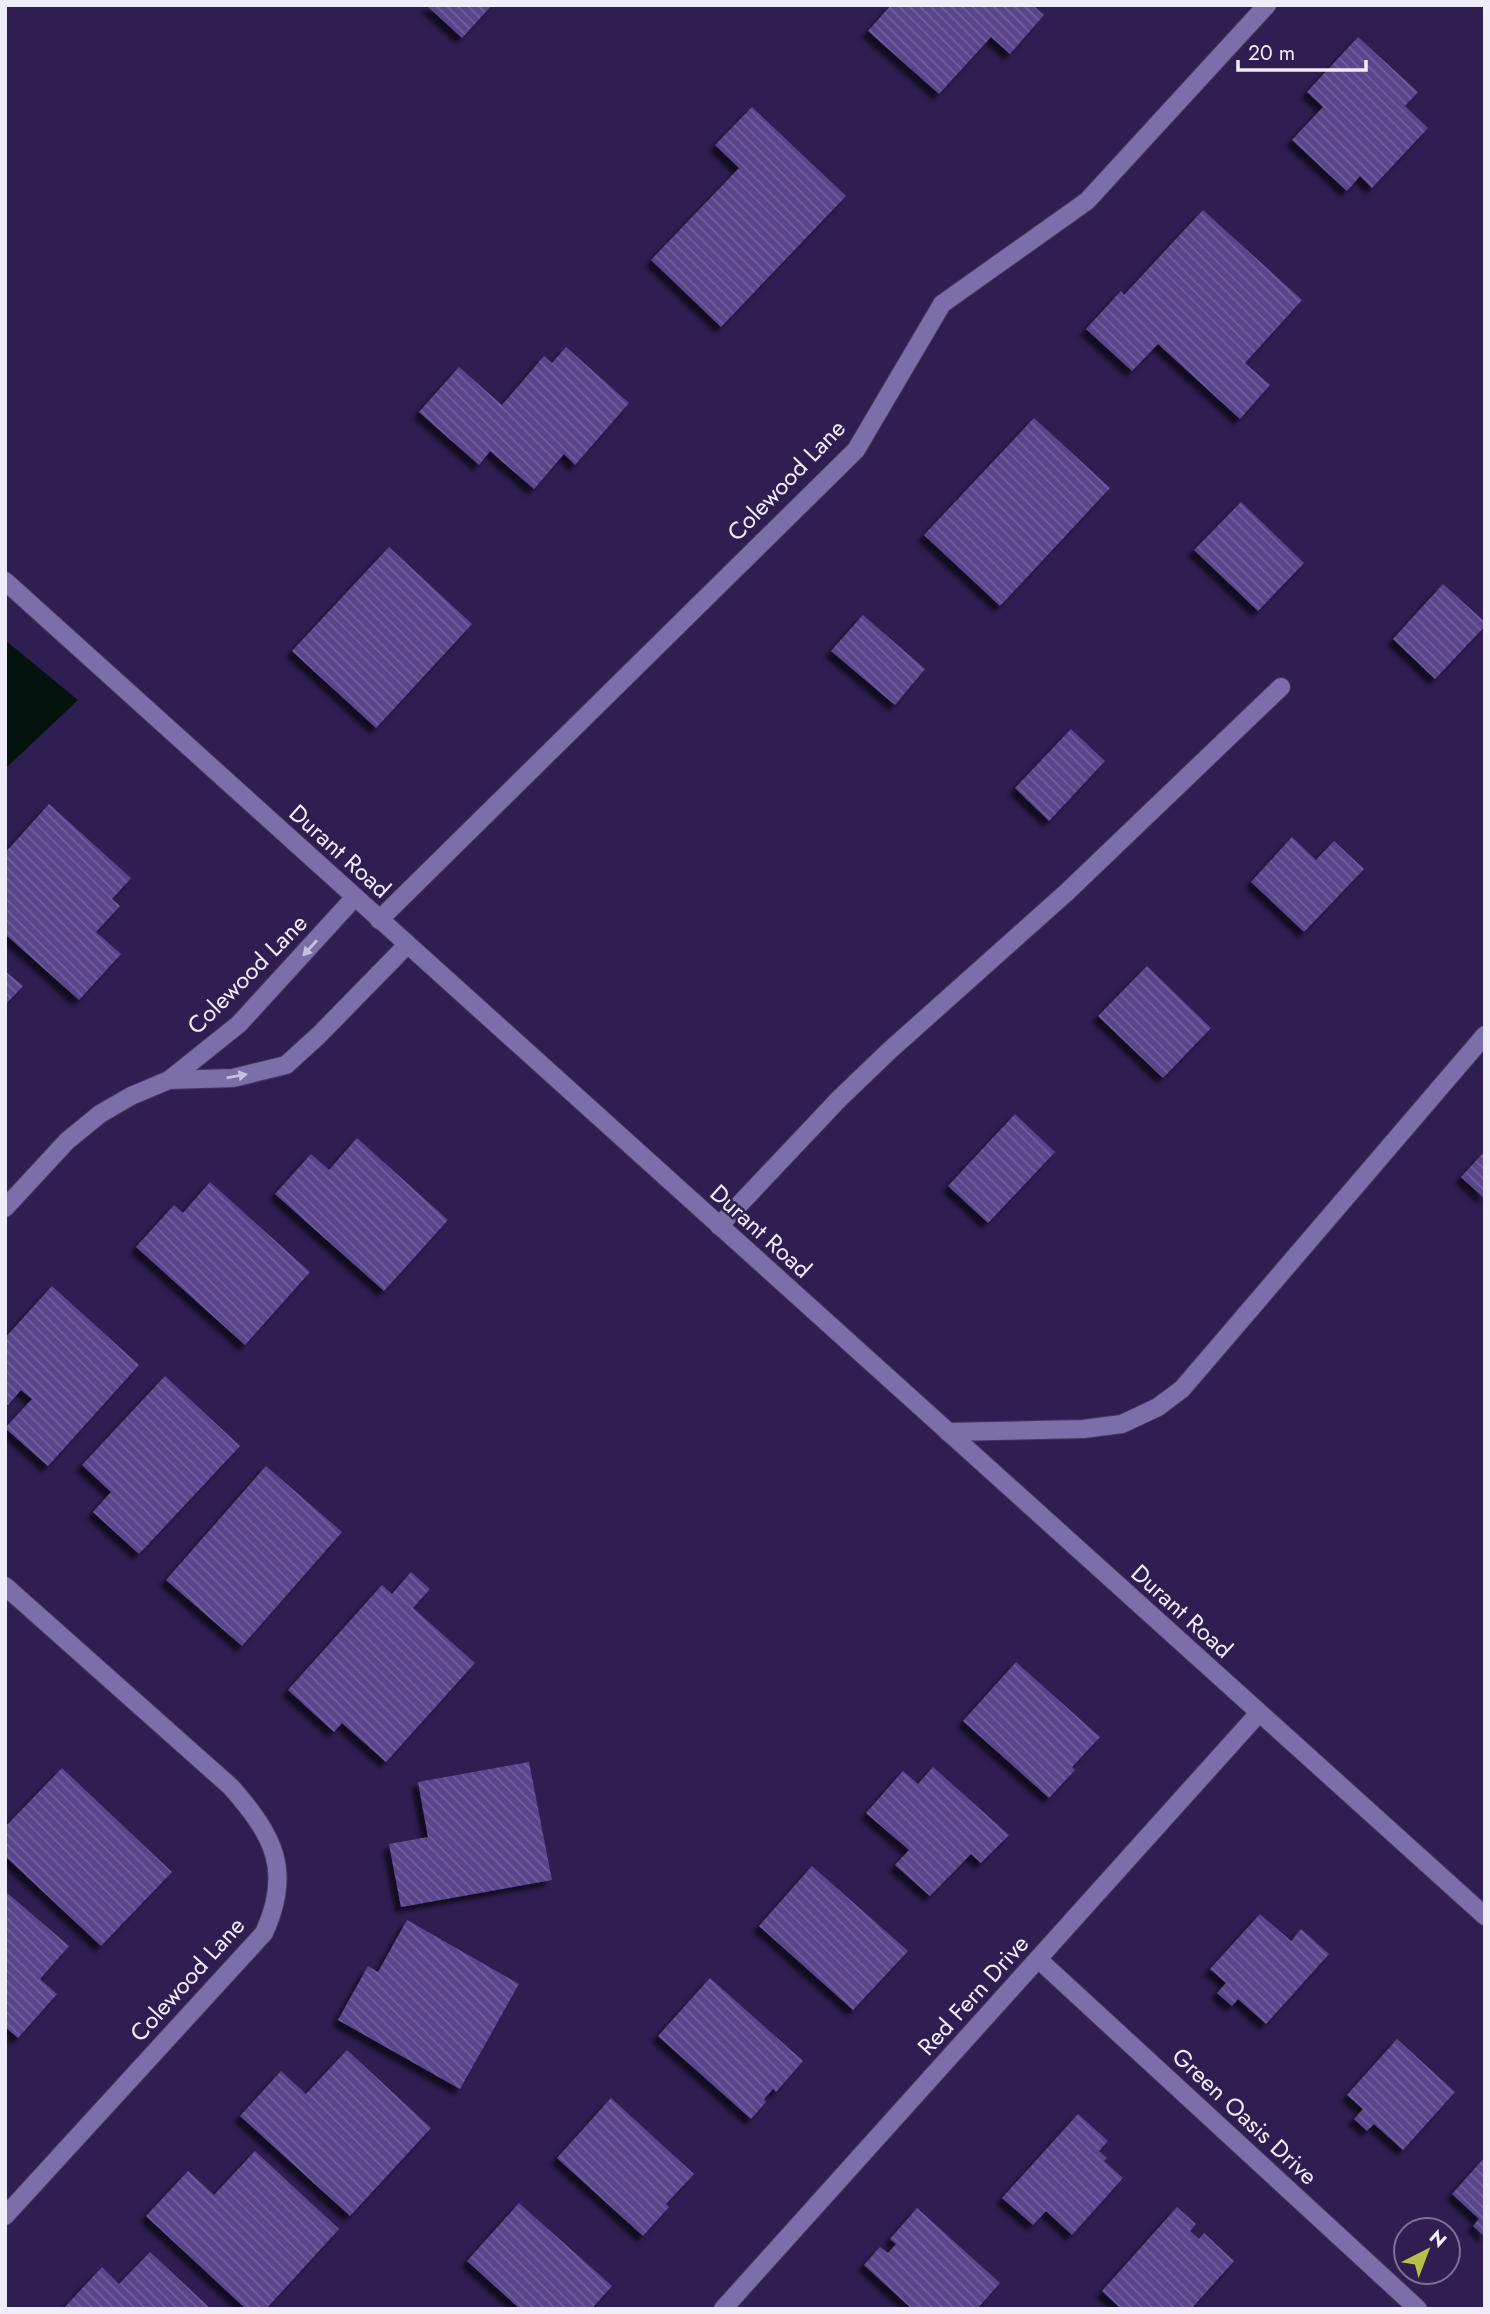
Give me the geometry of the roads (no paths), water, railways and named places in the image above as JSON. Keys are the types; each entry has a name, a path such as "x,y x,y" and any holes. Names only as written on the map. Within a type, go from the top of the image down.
{"street":[{"name":"Colewood Lane","path":"379,920 856,450 943,304 1087,201 1267,5"},
{"name":"Durant Road","path":"5,581 1485,1916"},
{"path":"719,1226 879,1060 1067,892 1282,687"},
{"name":"Colewood Lane","path":"5,1208 67,1141 92,1121 131,1096 169,1080 239,1024 355,897"},
{"name":"Colewood Lane","path":"169,1080 233,1078 286,1065 320,1035 407,945"},
{"path":"948,1432 1083,1429 1122,1424 1158,1407 1182,1388 1485,1035"},
{"name":"Colewood Lane","path":"5,1586 231,1787 254,1813 271,1841 278,1866 278,1878 274,1910 264,1933 5,2216"},
{"name":"Red Fern Drive","path":"723,2309 1259,1713"},
{"name":"Green Oasis Drive","path":"1038,1959 1418,2309"}]}
